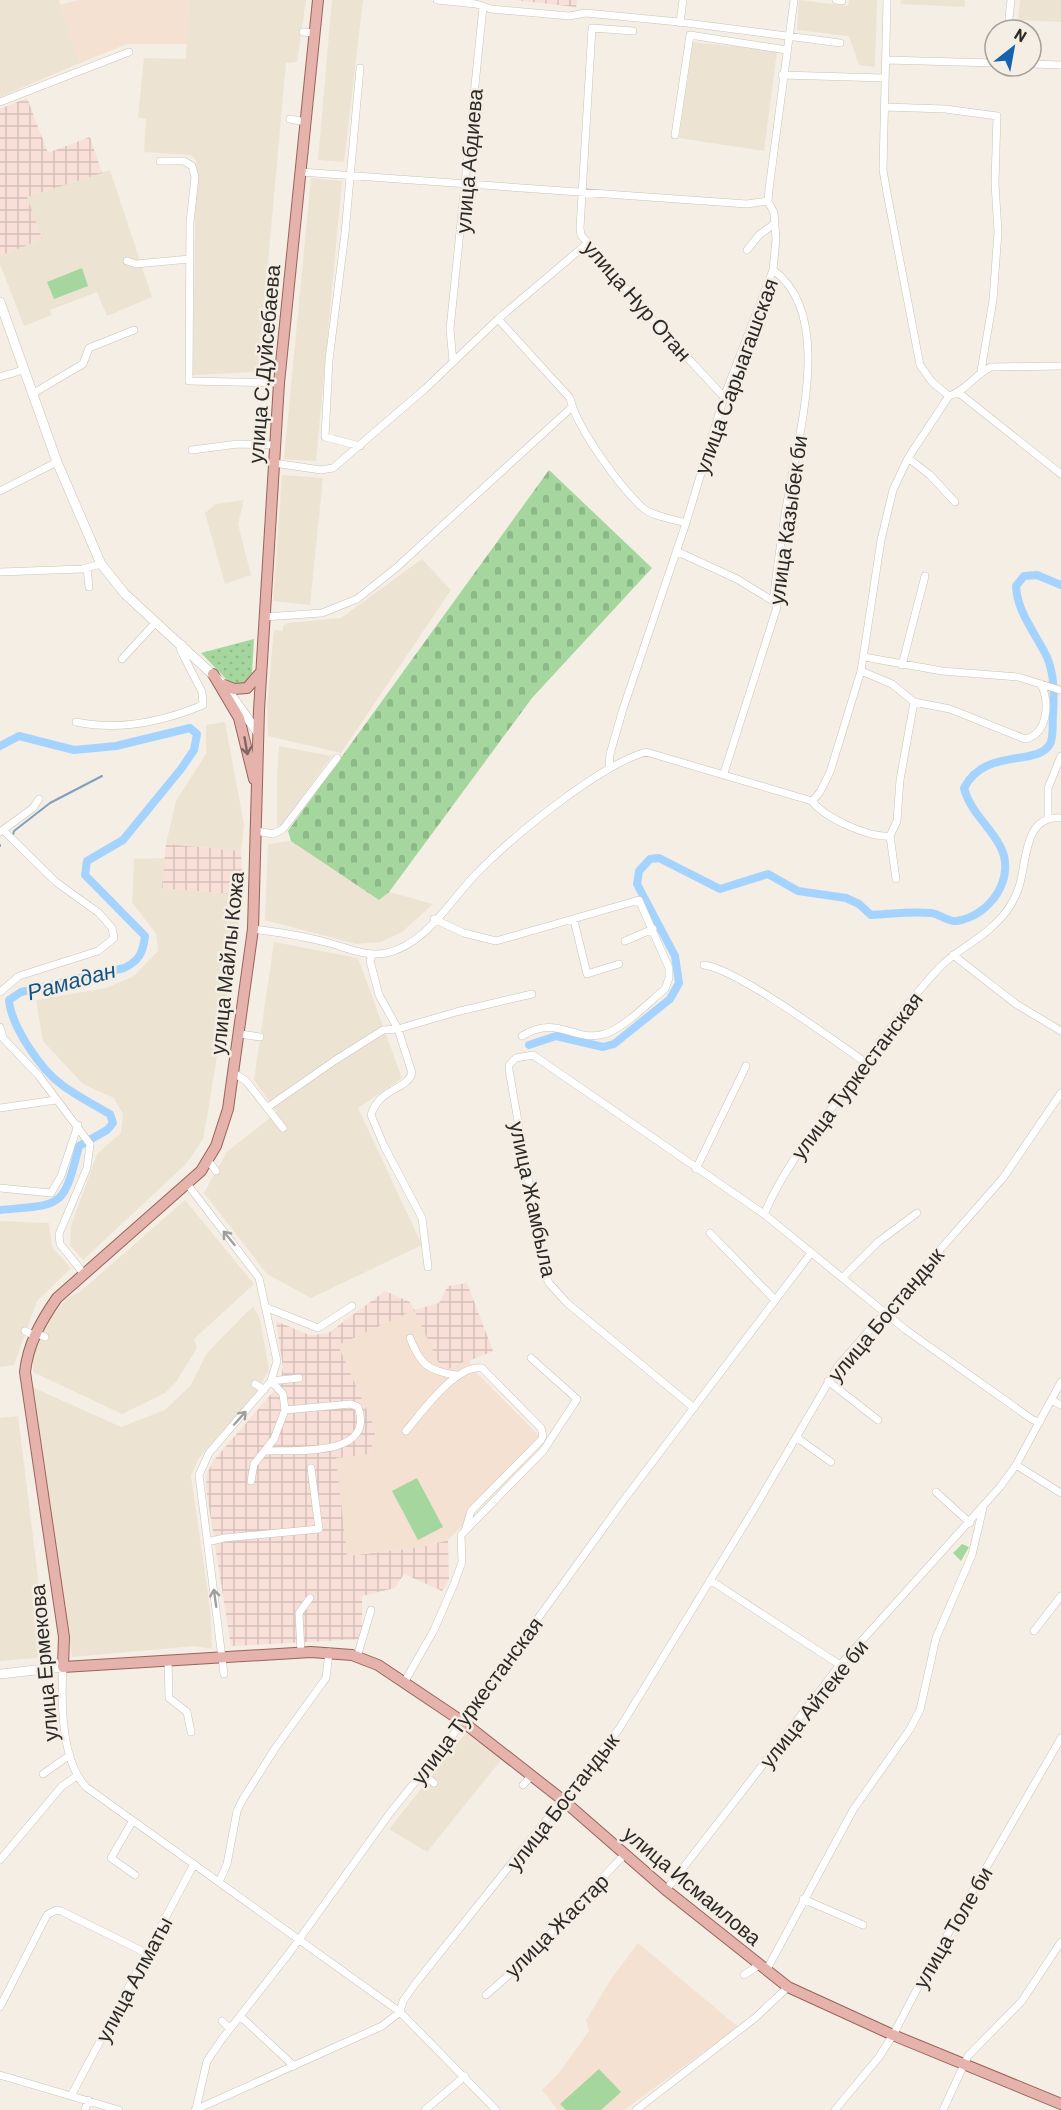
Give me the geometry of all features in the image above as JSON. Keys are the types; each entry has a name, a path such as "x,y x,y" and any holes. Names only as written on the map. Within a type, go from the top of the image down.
{"main road":[{"name":"улица С.Дуйсебаева","path":"258,733 279,383 318,0"},
{"path":"224,685 234,689 247,688 261,673"},
{"path":"213,674 239,718 250,772 256,786"},
{"name":"улица Майлы Кожа","path":"188,1185 216,1146 228,1109 234,1073 253,929 258,733"},
{"name":"улица Ермекова","path":"63,1667 64,1637 25,1372 27,1359 35,1334 57,1298 188,1185"},
{"name":"улица Исмаилова","path":"63,1667 301,1652 329,1652 357,1657 378,1665 463,1722 532,1775 666,1890 788,1988 1059,2106"}],"street":[{"path":"437,0 569,16 586,13 680,23 840,43"},
{"path":"680,23 683,0"},
{"name":"улица Сарыагашская","path":"609,768 610,754 623,710 686,523 724,397 773,270 774,224 768,201 782,75 794,0"},
{"path":"836,0 842,1"},
{"path":"887,0 883,170 919,361 923,372 949,396"},
{"path":"1009,18 1011,0"},
{"name":"улица Абдиева","path":"453,362 450,329 461,241 463,182 483,7"},
{"name":"улица Нур Отан","path":"633,31 592,28 580,192 580,228 658,326 724,397"},
{"path":"303,32 314,33"},
{"path":"675,135 690,35 787,50"},
{"path":"0,102 129,52"},
{"path":"886,60 983,63"},
{"path":"1043,64 1061,65"},
{"path":"360,68 345,233 329,360 325,437 360,446"},
{"path":"782,75 884,78"},
{"path":"885,107 945,109 997,116 995,183 998,232 993,300 981,371"},
{"path":"290,119 305,122"},
{"path":"160,161 184,161 192,166 195,177 190,222 189,381 279,383"},
{"path":"300,172 747,204 768,201"},
{"path":"747,250 759,235 774,224"},
{"path":"274,463 321,470 333,468 498,319 589,242"},
{"path":"128,261 136,264 190,259"},
{"name":"улица Казыбек би","path":"724,773 777,607 773,601 808,372 806,337 798,298 791,287 773,270"},
{"path":"0,302 57,462 101,564 125,594 224,685 258,733"},
{"path":"498,319 570,398 573,414 613,472 643,508 686,523"},
{"path":"32,394 83,364 89,348 134,330"},
{"path":"812,801 820,792 830,772 861,671 889,502 908,458 949,396 959,393 981,371 991,367 1061,366"},
{"path":"0,377 23,370"},
{"path":"959,393 1061,474"},
{"path":"264,617 322,613 357,599 396,568 572,407"},
{"path":"192,450 275,445"},
{"path":"908,458 930,475 956,502"},
{"path":"0,491 57,462"},
{"path":"676,551 737,579 773,601"},
{"path":"0,572 87,568 101,564"},
{"path":"87,568 89,587"},
{"path":"902,665 925,576"},
{"path":"122,659 156,622"},
{"path":"76,722 100,727 127,727 203,705 202,692 180,649 182,644"},
{"path":"864,657 902,665 1018,677 1060,690"},
{"path":"861,671 892,684 914,702 950,709 1025,739 1033,737 1044,723 1045,685"},
{"path":"896,879 890,836 897,821 900,780 914,702"},
{"path":"253,929 280,932 372,955 387,953 410,944 478,872 506,847 609,768 646,752 724,773 812,801 824,814 843,823 880,836 890,836"},
{"path":"1061,756 1048,788 1048,819 1061,818"},
{"path":"256,831 273,834 283,829 337,758"},
{"path":"0,992 19,976 106,946 112,942 114,933 99,913 56,882 2,831 33,808 39,799"},
{"name":"улица Туркестанская","path":"764,1214 790,1162 912,1001 953,955 994,925 1011,905 1022,877 1028,840 1032,832 1048,819"},
{"path":"435,919 464,933 496,941 639,900 664,954 669,978 665,990 640,1011 606,1034 593,1035 549,1026 522,1036"},
{"path":"574,920 587,974 619,964"},
{"path":"625,941 652,929"},
{"path":"372,955 370,961 379,995 398,1029 411,1066 411,1078 379,1099 371,1115 384,1146 422,1218 428,1267"},
{"path":"953,955 1016,1004 1061,1031"},
{"path":"704,965 722,969 744,982 865,1062"},
{"path":"268,1107 383,1030 398,1029 532,994"},
{"path":"0,1027 3,1038 39,1076 90,1144 87,1168 59,1234 60,1244 68,1262 84,1274"},
{"path":"240,1034 260,1037"},
{"name":"улица Жамбыла","path":"694,1408 567,1303 549,1283 536,1228 508,1070 509,1065 516,1058 531,1054 696,1168"},
{"path":"746,1066 696,1168 764,1214 884,1313 978,1382 1040,1422"},
{"path":"234,1073 246,1081 284,1128"},
{"name":"улица Бостандык","path":"400,2012 403,2001 415,1984 564,1801 619,1729 828,1381 884,1313 1003,1178 1021,1155 1061,1093"},
{"path":"0,1108 56,1100"},
{"path":"0,1188 51,1193 61,1176 78,1125"},
{"path":"208,1160 216,1171"},
{"path":"188,1185 250,1264 261,1286 277,1361 271,1382 208,1453 202,1465 199,1487 224,1674"},
{"path":"843,1277 878,1242 917,1214"},
{"path":"710,1233 775,1300"},
{"name":"улица Туркестанская","path":"195,2110 207,2061 230,2029 299,1939 390,1813 463,1722 811,1253"},
{"path":"265,1307 318,1328 352,1306"},
{"path":"410,1338 418,1358 427,1367 456,1375"},
{"path":"405,1681 434,1630 454,1584 462,1562 459,1541 465,1531 543,1451 577,1399 531,1358"},
{"path":"406,1431 456,1375 473,1367 482,1368 541,1428 543,1436 471,1511 465,1531"},
{"path":"271,1382 299,1378"},
{"path":"828,1381 878,1420"},
{"path":"251,1481 254,1464 274,1439 285,1410 283,1394 271,1382"},
{"name":"улица Айтеке би","path":"666,1890 840,1665 927,1567 970,1524 1016,1466 1061,1382"},
{"path":"255,1384 264,1390"},
{"path":"1051,1400 1061,1405"},
{"path":"266,1451 339,1446 352,1441 360,1430 362,1420 358,1407 351,1404 285,1410"},
{"path":"796,1437 831,1462"},
{"path":"1016,1466 1061,1493"},
{"path":"207,1542 319,1529 311,1468"},
{"path":"936,1492 970,1524"},
{"path":"744,1975 762,1968 853,1810 921,1710 936,1638 972,1555 983,1508"},
{"path":"710,1580 840,1665"},
{"path":"1034,1632 1061,1596"},
{"path":"301,1652 299,1613 310,1598"},
{"path":"357,1657 371,1610"},
{"path":"219,1882 227,1864 237,1811 276,1747 326,1678 329,1652"},
{"path":"168,1659 169,1698 187,1712 191,1732"},
{"path":"0,1674 63,1667"},
{"name":"улица Ермекова","path":"63,1667 61,1694 70,1755 77,1776 100,1800 194,1864 400,2012 496,2110"},
{"name":"улица Толе би","path":"835,2110 879,2058 894,2035 926,1972 1061,1738"},
{"path":"43,1774 70,1755"},
{"path":"422,1774 434,1784"},
{"path":"523,1785 532,1775"},
{"path":"0,1860 62,1786 77,1776"},
{"path":"132,1822 111,1858 135,1875"},
{"name":"улица Жастар","path":"486,1995 520,1965 626,1854"},
{"name":"улица Алматы","path":"72,2094 194,1864"},
{"path":"803,1899 863,1925"},
{"path":"0,2007 47,1915 53,1911 61,1911 146,1953"},
{"path":"943,2110 972,2051 1022,2001 1061,1942"},
{"path":"636,2110 755,2018 788,1988"},
{"path":"195,2110 368,2033 400,2012"},
{"path":"240,2016 294,2066"},
{"path":"222,2021 230,2029"},
{"path":"0,2075 72,2094 118,2110"},
{"path":"425,2110 465,2076"},
{"path":"85,2110 88,2100"}],"shaded area":[{"path":"0,0 59,0 80,63 0,97"},
{"path":"78,0 189,0 187,44 127,44 80,63 60,5"},
{"path":"189,0 306,0 297,62 286,63 258,372 193,375 196,160 191,155 144,152 146,119 138,117 144,58 186,59"},
{"path":"332,0 363,0 344,162 318,160"},
{"path":"515,0 577,0 576,7"},
{"path":"799,0 848,6 849,0 877,0 875,67 859,65 849,36 797,30"},
{"path":"901,0 965,0 965,7 900,4"},
{"path":"1020,0 1061,0 1061,22 1043,21 1043,18 1018,18"},
{"path":"693,42 777,51 764,151 679,138"},
{"path":"27,98 48,153 90,137 102,173 27,197 42,239 0,256 0,109"},
{"path":"110,170 152,297 107,316 97,292 50,310 52,315 24,326 0,264 0,256 42,239 26,197"},
{"path":"311,178 342,181 316,461 284,459"},
{"path":"282,475 323,478 310,605 273,601"},
{"path":"244,500 238,524 251,575 225,584 205,513 216,504"},
{"path":"422,559 451,590 341,753 268,736 267,707 274,630 283,631 283,626 288,623 341,618"},
{"path":"225,722 244,825 241,851 166,844 176,801 206,754 206,725"},
{"path":"279,746 332,756 277,831 277,776"},
{"path":"291,841 379,900 389,892 433,904 402,932 381,942 356,944 265,920 268,844"},
{"path":"166,844 241,851 243,895 162,888"},
{"path":"165,858 163,888 243,895 203,1139 186,1164 83,1260 70,1245 71,1226 97,1154 121,1133 123,1114 114,1098 83,1084 43,1041 36,1000 106,988 134,976 158,951 156,934 132,902 134,859"},
{"path":"274,942 358,958 402,1078 358,1108 422,1245 311,1298 267,1274 204,1193 227,1152 277,1112 254,1080"},
{"path":"185,1200 254,1284 194,1339 197,1348 176,1382 165,1393 122,1414 33,1372 33,1356 51,1318 67,1298 80,1292"},
{"path":"0,1221 49,1223 52,1247 71,1268 37,1301 14,1365 0,1367"},
{"path":"467,1283 493,1351 443,1372 339,1345 376,1430 347,1556 421,1547 448,1540 449,1580 442,1591 404,1574 395,1588 362,1596 362,1639 231,1646 206,1488 207,1473 214,1460 280,1384 283,1367 276,1321 309,1335 327,1334 385,1291 410,1302 414,1310 439,1303 448,1286"},
{"path":"253,1306 260,1319 269,1370 251,1401 198,1459 191,1476 210,1609 212,1649 195,1646 72,1657 32,1387 121,1427 165,1410 191,1385 207,1353"},
{"path":"414,1310 443,1372 469,1359 472,1368 543,1440 540,1447 448,1540 421,1547 347,1556 336,1458 370,1454 376,1431 338,1345"},
{"path":"18,1416 48,1657 0,1661 0,1418"},
{"path":"466,1733 501,1760 427,1852 389,1829"},
{"path":"638,1943 738,2027 624,2110 558,2110 542,2090 560,2072 589,2031 586,2020 612,1978"}],"green space":[{"path":"82,268 88,286 54,299 47,282"},
{"path":"549,470 652,568 532,698 389,892 379,900 291,841 288,831"},
{"path":"254,639 252,673 243,686 230,683 201,653"},
{"path":"417,1478 443,1527 418,1540 392,1491"},
{"path":"962,1544 969,1547 961,1561 953,1553"},
{"path":"599,2069 621,2092 601,2110 566,2110 560,2104"}],"waterway":[{"path":"529,1045 556,1036 603,1047 614,1044 670,999 679,983 675,956 637,884 639,871 650,859 659,858 720,889 768,874 798,891 846,898 859,904 871,915 924,912 957,921 980,912 990,903 1003,882 1004,858 996,838 975,811 964,788 973,775 984,767 997,762 1034,755 1043,751 1050,744 1054,701 1051,672 1047,657 1023,614 1016,586 1024,576 1037,575 1061,585"},
{"name":"Рамадан","path":"0,746 19,736 74,750 116,746 190,728 197,734 194,750 181,769 123,840 87,861 85,875 145,936 139,956 124,968 21,992 9,1000 21,1034 45,1069 68,1089 110,1114 113,1123 107,1130 79,1146 69,1182 57,1200 48,1204 0,1210"},
{"path":"13,835 14,831 50,803 102,776"}]}
